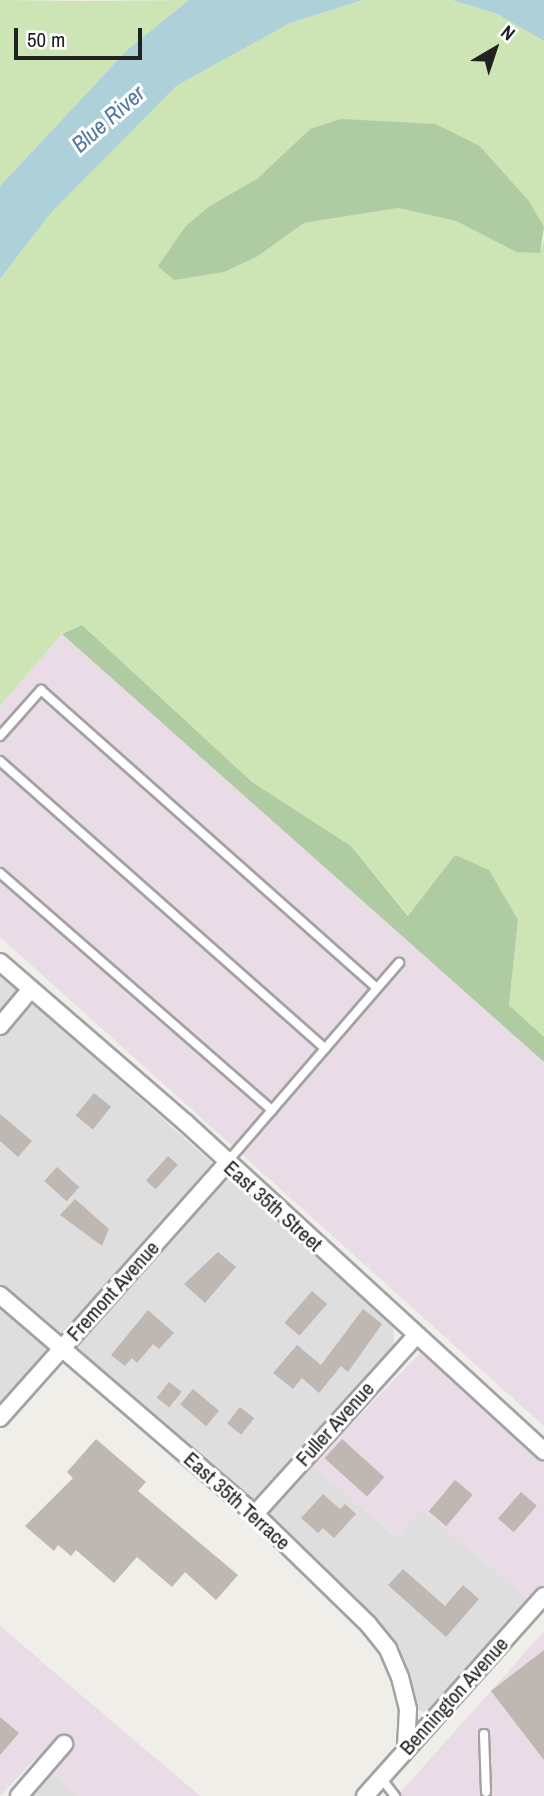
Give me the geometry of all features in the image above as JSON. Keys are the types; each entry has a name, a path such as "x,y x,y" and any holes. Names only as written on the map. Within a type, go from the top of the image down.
{"street":[{"name":"East 35th Street","path":"0,962 544,1451"},
{"path":"0,1026 31,989"},
{"name":"Fremont Avenue","path":"0,1418 226,1164"},
{"name":"East 35th Terrace","path":"0,1295 255,1514 388,1649 408,1709 406,1748"},
{"name":"Fuller Avenue","path":"255,1514 416,1336"},
{"name":"Bennington Avenue","path":"365,1796 544,1596"},
{"path":"19,1796 64,1744"}],"lane":[{"path":"0,736 41,690 377,988"},
{"path":"0,761 325,1049"},
{"path":"0,873 271,1110"},
{"path":"226,1164 399,962"},
{"path":"484,1734 486,1792"},
{"path":"381,1778 395,1796"}],"shaded area":[{"path":"62,634 544,1062 544,1426 0,937 0,706"},
{"path":"0,973 393,1325 394,1346 298,1452 396,1537 422,1509 529,1600 428,1714 417,1709 399,1649 366,1611 251,1501 60,1336 0,1403"},
{"path":"420,1353 544,1463 544,1584 529,1600 422,1509 397,1537 312,1465"},
{"path":"0,1626 200,1796 78,1796 35,1759 0,1796"},
{"path":"544,1631 544,1796 397,1796 491,1691"},
{"path":"50,1772 78,1796 29,1796"}],"green space":[{"path":"0,0 189,0 128,49 0,186"},
{"path":"363,0 452,0 497,14 544,41 544,227 529,201 480,146 436,124 392,123 310,129 257,179 186,226 258,256 304,223 398,208 456,221 539,253 544,240 544,1037 509,1005 518,920 455,855 409,916 351,846 252,782 82,625 62,634 0,706 0,279 50,214 176,85 290,23"},
{"path":"341,119 436,124 480,146 529,201 544,227 540,253 517,252 456,221 398,208 304,223 258,256 224,272 174,280 158,266 186,226 210,206 257,179 310,129"},
{"path":"82,625 252,782 351,846 408,916 455,855 489,870 518,920 509,1005 544,1037 544,1062 62,634"}],"water":[{"name":"Blue River","path":"189,0 363,0 290,23 176,86 50,214 0,279 0,186 128,49"},
{"path":"452,0 544,0 544,41 497,14"}],"building":[{"path":"94,1093 111,1107 93,1129 76,1116"},
{"path":"0,1114 32,1141 18,1157 0,1141"},
{"path":"168,1156 178,1165 156,1189 146,1181"},
{"path":"57,1167 79,1187 67,1201 44,1181"},
{"path":"75,1199 109,1229 102,1246 60,1215"},
{"path":"218,1252 236,1267 205,1303 184,1284"},
{"path":"312,1291 327,1304 300,1336 284,1323"},
{"path":"363,1309 382,1324 348,1372 341,1366 319,1393 302,1378 293,1389 273,1373 297,1345 321,1365"},
{"path":"148,1310 174,1333 159,1349 153,1344 137,1363 132,1358 125,1366 111,1355"},
{"path":"169,1382 182,1392 169,1408 157,1398"},
{"path":"193,1389 219,1411 206,1426 180,1404"},
{"path":"240,1407 254,1418 241,1435 227,1424"},
{"path":"96,1439 146,1482 138,1491 238,1575 216,1600 185,1572 172,1587 137,1557 114,1583 76,1550 71,1556 58,1545 54,1551 25,1526 73,1478 67,1472"},
{"path":"342,1439 384,1477 367,1496 325,1458"},
{"path":"455,1480 473,1495 446,1526 429,1511"},
{"path":"521,1492 537,1506 514,1532 498,1518"},
{"path":"323,1494 340,1509 345,1504 356,1514 334,1538 323,1528 318,1533 301,1518"},
{"path":"403,1569 445,1606 463,1585 479,1599 446,1637 388,1585"},
{"path":"544,1650 544,1760 491,1691"},
{"path":"0,1717 19,1733 0,1755"}]}
